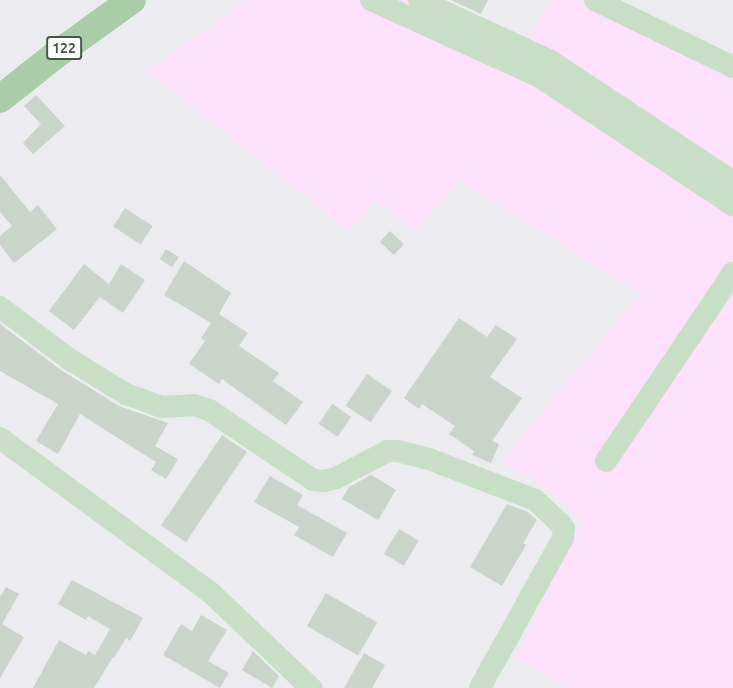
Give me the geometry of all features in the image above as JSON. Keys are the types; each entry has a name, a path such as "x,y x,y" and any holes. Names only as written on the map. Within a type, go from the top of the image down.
{"main road":[{"name":"122","path":"0,99 54,56 132,0"}],"street":[{"path":"371,0 540,77 733,205"},
{"path":"419,0 549,60 733,182"},
{"path":"595,0 733,67"},
{"path":"606,461 733,273"},
{"path":"0,307 69,359 126,394 161,407 194,405 209,410 313,480 324,481 336,478 388,451 398,450 429,459 535,500 560,523 564,529 563,538 480,688"},
{"path":"0,438 212,594 311,688"}],"shaded area":[{"path":"245,0 439,0 528,42 550,0 575,0 733,80 733,688 567,688 516,657 581,520 531,477 500,463 640,293 458,180 416,231 376,201 348,230 148,72"}],"building":[{"path":"451,0 488,0 481,14"},
{"path":"36,95 65,126 33,154 23,143 41,124 24,106"},
{"path":"0,175 30,212 38,205 57,229 14,263 0,245 0,236 12,226 0,212"},
{"path":"125,208 153,226 141,244 113,226"},
{"path":"390,231 404,244 394,255 380,242"},
{"path":"166,249 179,257 172,267 160,259"},
{"path":"184,261 231,293 219,314 248,333 239,346 279,373 273,381 303,402 286,425 222,379 219,384 189,364 205,341 201,338 211,323 164,295"},
{"path":"84,264 109,284 121,264 145,280 123,313 100,297 74,330 49,311"},
{"path":"459,318 487,337 496,325 517,339 490,377 522,398 492,441 499,444 491,463 472,455 474,451 449,434 455,426 422,404 419,409 404,398"},
{"path":"0,324 61,370 119,406 168,423 155,446 178,459 166,479 151,470 156,462 80,414 58,454 36,441 58,404 0,371"},
{"path":"367,374 392,391 371,422 346,406"},
{"path":"332,404 351,417 338,437 319,424"},
{"path":"222,435 247,452 186,542 161,525"},
{"path":"371,475 396,490 378,520 342,499 349,487"},
{"path":"270,476 303,495 297,505 347,533 333,557 294,535 299,527 254,502"},
{"path":"507,504 528,512 537,520 523,543 526,545 502,586 470,567"},
{"path":"399,529 419,541 404,566 384,554"},
{"path":"72,580 143,618 130,641 126,638 94,688 33,688 59,640 86,655 88,651 95,655 110,629 88,616 86,620 58,604"},
{"path":"6,587 19,594 2,624 24,637 0,678 0,597"},
{"path":"326,593 377,622 358,655 307,626"},
{"path":"201,615 227,630 208,661 229,673 220,688 163,655 181,624 192,631"},
{"path":"253,651 279,676 272,688 242,670"},
{"path":"364,653 385,665 372,688 344,688"}]}
